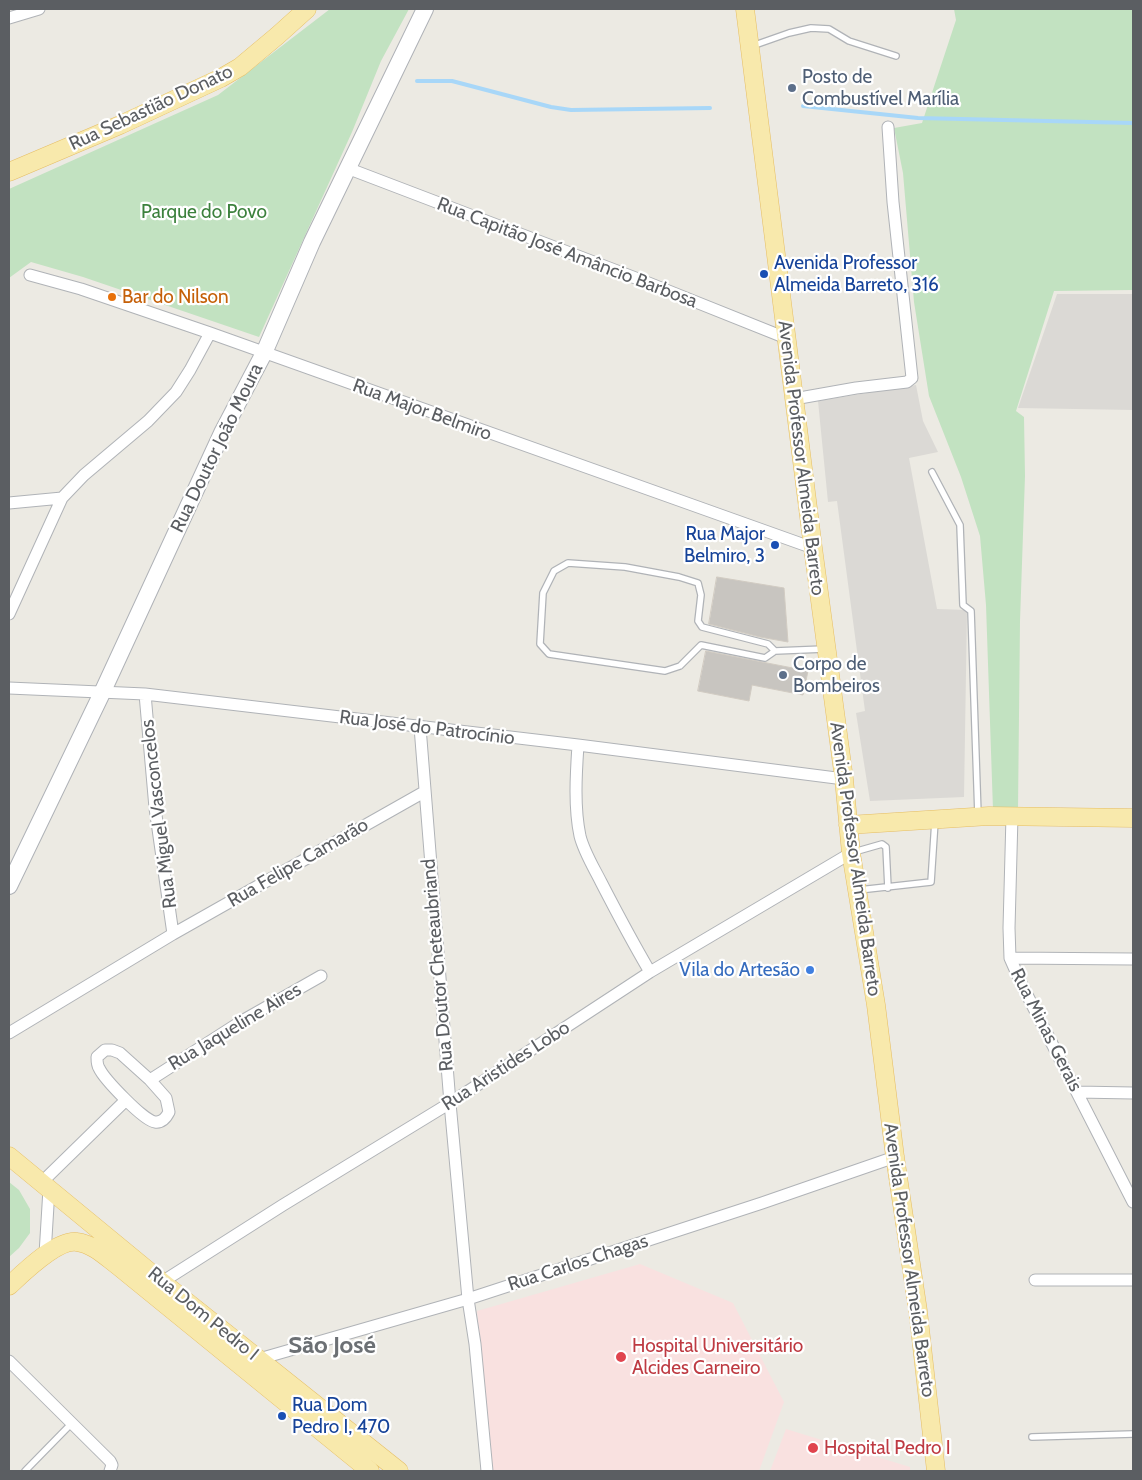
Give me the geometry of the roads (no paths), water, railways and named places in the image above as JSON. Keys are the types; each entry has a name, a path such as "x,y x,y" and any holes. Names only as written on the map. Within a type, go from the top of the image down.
{"main road":[{"name":"Rua Sebastião Donato","path":"9,172 120,125 220,78 240,67 307,9"},
{"name":"Avenida Professor Almeida Barreto","path":"745,9 812,548 844,779 851,852 876,1006 895,1157 918,1311 936,1471"},
{"name":"Rua Doutor João Moura","path":"9,886 102,694 222,433 264,353 312,242 423,11"},
{"path":"848,826 1012,816 1133,818"},
{"name":"Rua Dom Pedro I","path":"9,1156 162,1282 399,1471"},
{"path":"9,1286 46,1254 63,1245 75,1242 86,1244 99,1252 370,1471"}],"street":[{"path":"9,18 39,9"},
{"path":"794,399 856,388 907,382 912,378 893,202 888,127"},
{"name":"Rua Capitão José Amâncio Barbosa","path":"347,168 636,278 786,338"},
{"name":"Rua Major Belmiro","path":"30,275 81,289 210,333 812,548"},
{"path":"9,614 62,498 84,475 148,421 176,392 210,333"},
{"path":"9,503 62,498"},
{"name":"Rua José do Patrocínio","path":"9,688 102,694 145,694 578,745 844,779"},
{"name":"Rua Miguel Vasconcelos","path":"145,694 156,808 173,934"},
{"name":"Rua Doutor Cheteaubriand","path":"420,727 450,1103 468,1299 475,1344 487,1471"},
{"path":"578,745 576,811 581,838 590,861 624,928 650,972"},
{"name":"Rua Felipe Camarão","path":"9,1033 173,934 424,792"},
{"name":"Rua Minas Gerais","path":"1012,816 1010,958 1133,1202"},
{"name":"Rua Aristides Lobo","path":"162,1282 450,1103 650,972 851,852"},
{"path":"1010,958 1133,959"},
{"name":"Rua Jaqueline Aires","path":"150,1080 242,1021 321,976"},
{"name":"Rua Jaqueline Aires","path":"105,1050 120,1053 150,1080 166,1098 169,1112 166,1119 161,1122 154,1122 147,1119 126,1100 99,1069 97,1057 105,1050"},
{"path":"1077,1092 1133,1093"},
{"path":"46,1254 45,1186 126,1100"},
{"name":"Rua Carlos Chagas","path":"259,1359 468,1299 762,1203 895,1157"},
{"path":"1035,1280 1133,1280"},
{"path":"9,1362 110,1461 112,1465 110,1471"}],"lane":[{"path":"750,47 789,33 811,28 829,29 849,41 896,56"},
{"path":"932,472 960,525 964,605 971,611 978,817"},
{"path":"775,651 768,644 702,628 698,621 701,595 698,583 679,577 625,567 568,562 554,571 543,593 540,644 549,654 665,671 680,666 701,645 764,658 775,651 826,649"},
{"path":"857,891 931,882 935,820"},
{"path":"851,852 884,844 886,847 888,888"},
{"path":"25,1471 71,1424"},
{"path":"1032,1436 1133,1434"}],"waterway":[{"path":"417,81 452,81 551,107 571,110 710,108"},
{"path":"803,106 918,118 1133,123"}],"place":[{"name":"Posto de Combustível Marília","path":"792,88"},
{"name":"Avenida Professor Almeida Barreto, 316","path":"764,274"},
{"name":"Bar do Nilson","path":"112,297"},
{"name":"Rua Major Belmiro, 3","path":"775,545"},
{"name":"Corpo de Bombeiros","path":"783,675"},
{"name":"Vila do Artesão","path":"810,970"},
{"name":"Hospital Universitário Alcides Carneiro","path":"621,1357"},
{"name":"Rua Dom Pedro I, 470","path":"282,1416"},
{"name":"Hospital Pedro I","path":"813,1448"}],"district":[{"name":"São José","path":"332,1346"}],"park label":[{"name":"Parque do Povo","path":"204,212"}]}
